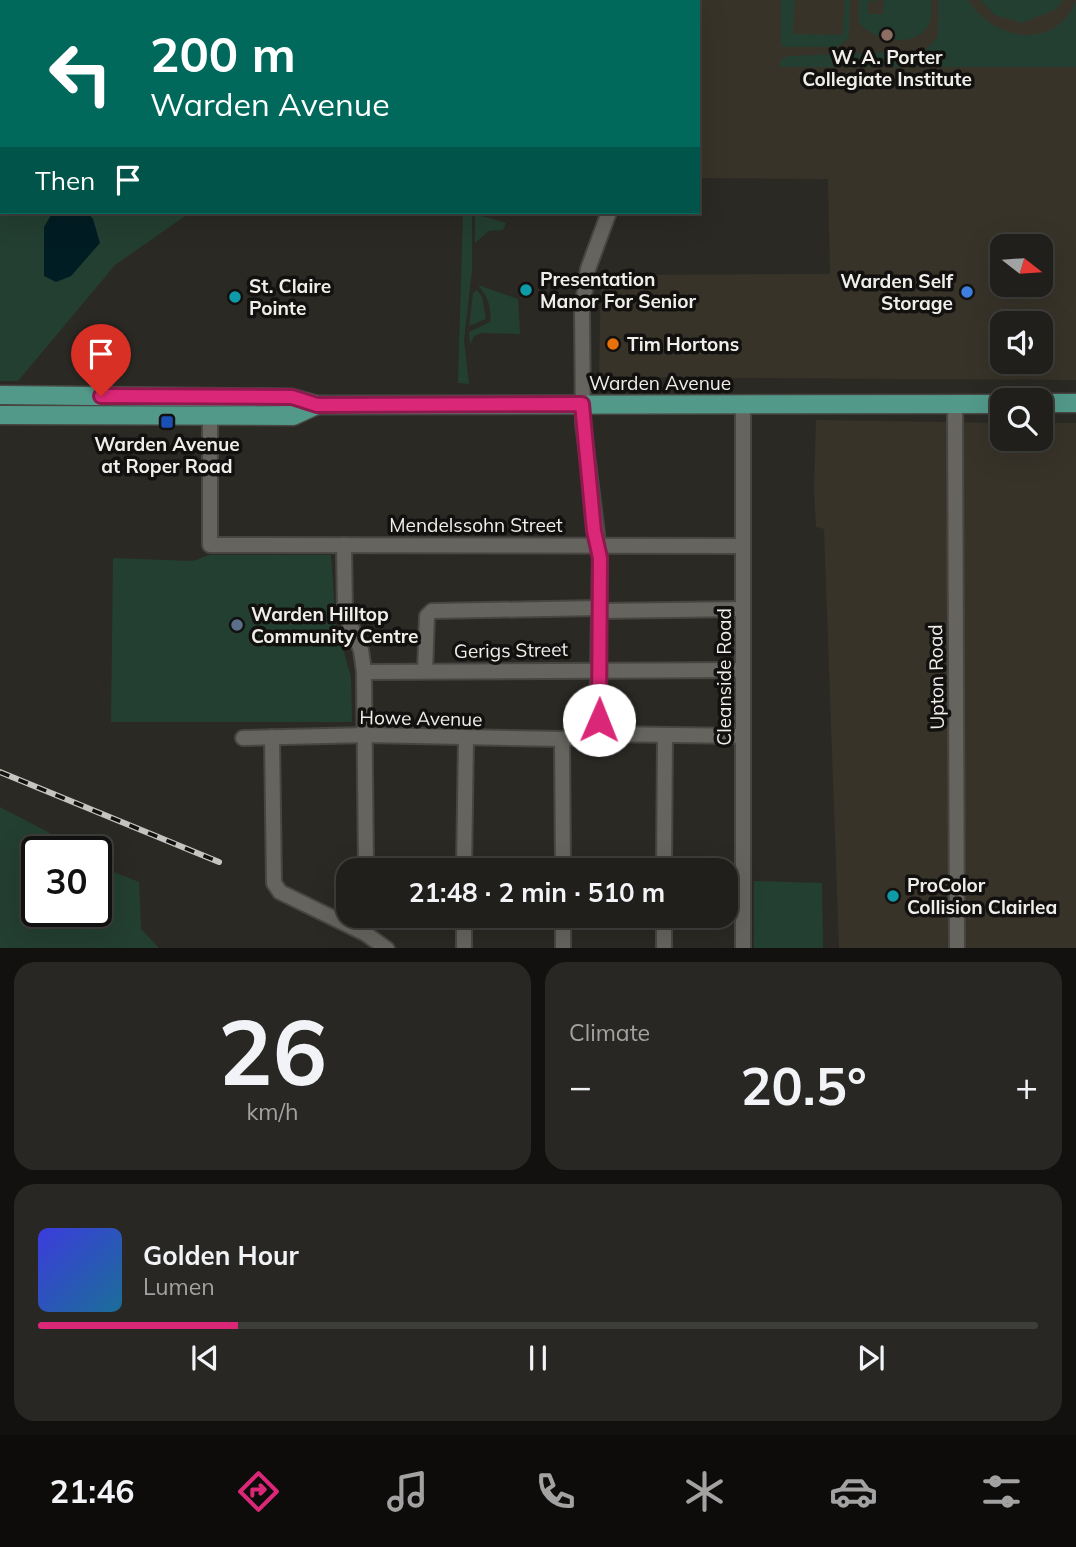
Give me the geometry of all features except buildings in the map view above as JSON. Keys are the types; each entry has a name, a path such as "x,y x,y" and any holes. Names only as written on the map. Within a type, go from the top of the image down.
{"main road":[{"name":"Warden Avenue","path":"0,395 292,397 317,405 990,404"},
{"path":"1053,403 1076,403"},
{"name":"Warden Avenue","path":"0,415 293,416 317,405"}],"street":[{"path":"598,724 600,558 595,543 582,404 582,310 588,268 608,214"},
{"name":"Upton Road","path":"955,404 957,948"},
{"name":"Cleanside Road","path":"743,405 743,948"},
{"name":"Mendelssohn Street","path":"210,415 210,545 595,543 743,546"},
{"path":"344,545 345,612 360,650 364,672 367,735 366,858"},
{"path":"425,671 427,616 432,611 743,610"},
{"name":"Gerigs Street","path":"364,672 743,670"},
{"name":"Howe Avenue","path":"243,738 367,735 562,739 587,736 598,724 603,734 743,736"},
{"path":"664,735 664,858"},
{"path":"272,737 272,871 280,892 366,934 387,948"},
{"path":"464,858 466,738"},
{"path":"562,739 563,858"},
{"path":"366,928 366,934"},
{"path":"464,928 464,948"},
{"path":"563,928 563,948"},
{"path":"664,928 664,948"}],"shaded area":[{"path":"700,0 1076,0 1076,380 599,377 601,275 830,274 828,179 700,178"},
{"path":"816,420 990,423 990,451 1053,451 1053,423 1076,423 1076,948 839,948 824,529 816,527"}],"green space":[{"path":"781,0 795,0 793,34 843,35 844,0 850,0 849,38 838,47 785,47 781,44"},
{"path":"859,0 880,0 868,2 868,14 883,14 884,0 931,0 930,22 916,37 906,40 875,35 859,23"},
{"path":"939,0 968,0 979,14 993,25 1024,35 1039,34 1054,28 1066,17 1076,1 1076,67 780,67 781,60 788,56 924,51 938,37"},
{"path":"980,0 1063,0 1057,9 1022,23 995,15"},
{"path":"0,214 188,214 115,265 18,381 0,381"},
{"path":"463,214 472,214 472,270 464,340 469,384 458,383"},
{"path":"475,214 506,223 503,230 489,231 475,243"},
{"path":"478,285 518,299 520,334 482,333 474,336 470,345 469,332 490,322 489,303"},
{"path":"477,290 482,297 486,319 469,326 473,293"},
{"path":"209,555 331,555 336,624 351,677 352,722 111,722 113,558 193,561"},
{"path":"0,807 52,836 21,836 21,927 112,927 112,871 139,882 141,929 159,948 0,948"},
{"path":"754,881 822,883 823,948 754,948"}],"water":[{"path":"89,214 93,219 100,243 71,276 56,282 44,276 44,227 51,215"}],"railway":[{"path":"0,772 219,862"}],"place":[{"name":"W. A. Porter Collegiate Institute","path":"887,35"},
{"name":"Presentation Manor For Senior","path":"526,290"},
{"name":"Warden Self Storage","path":"967,292"},
{"name":"St. Claire Pointe","path":"235,297"},
{"name":"Tim Hortons","path":"613,344"},
{"name":"Warden Avenue at Roper Road","path":"167,422"},
{"name":"Warden Hilltop Community Centre","path":"237,625"},
{"name":"ProColor Collision Clairlea","path":"893,896"}],"route":[{"path":"101,396 292,397 317,405 582,404 595,543 600,558 599,720"}]}
